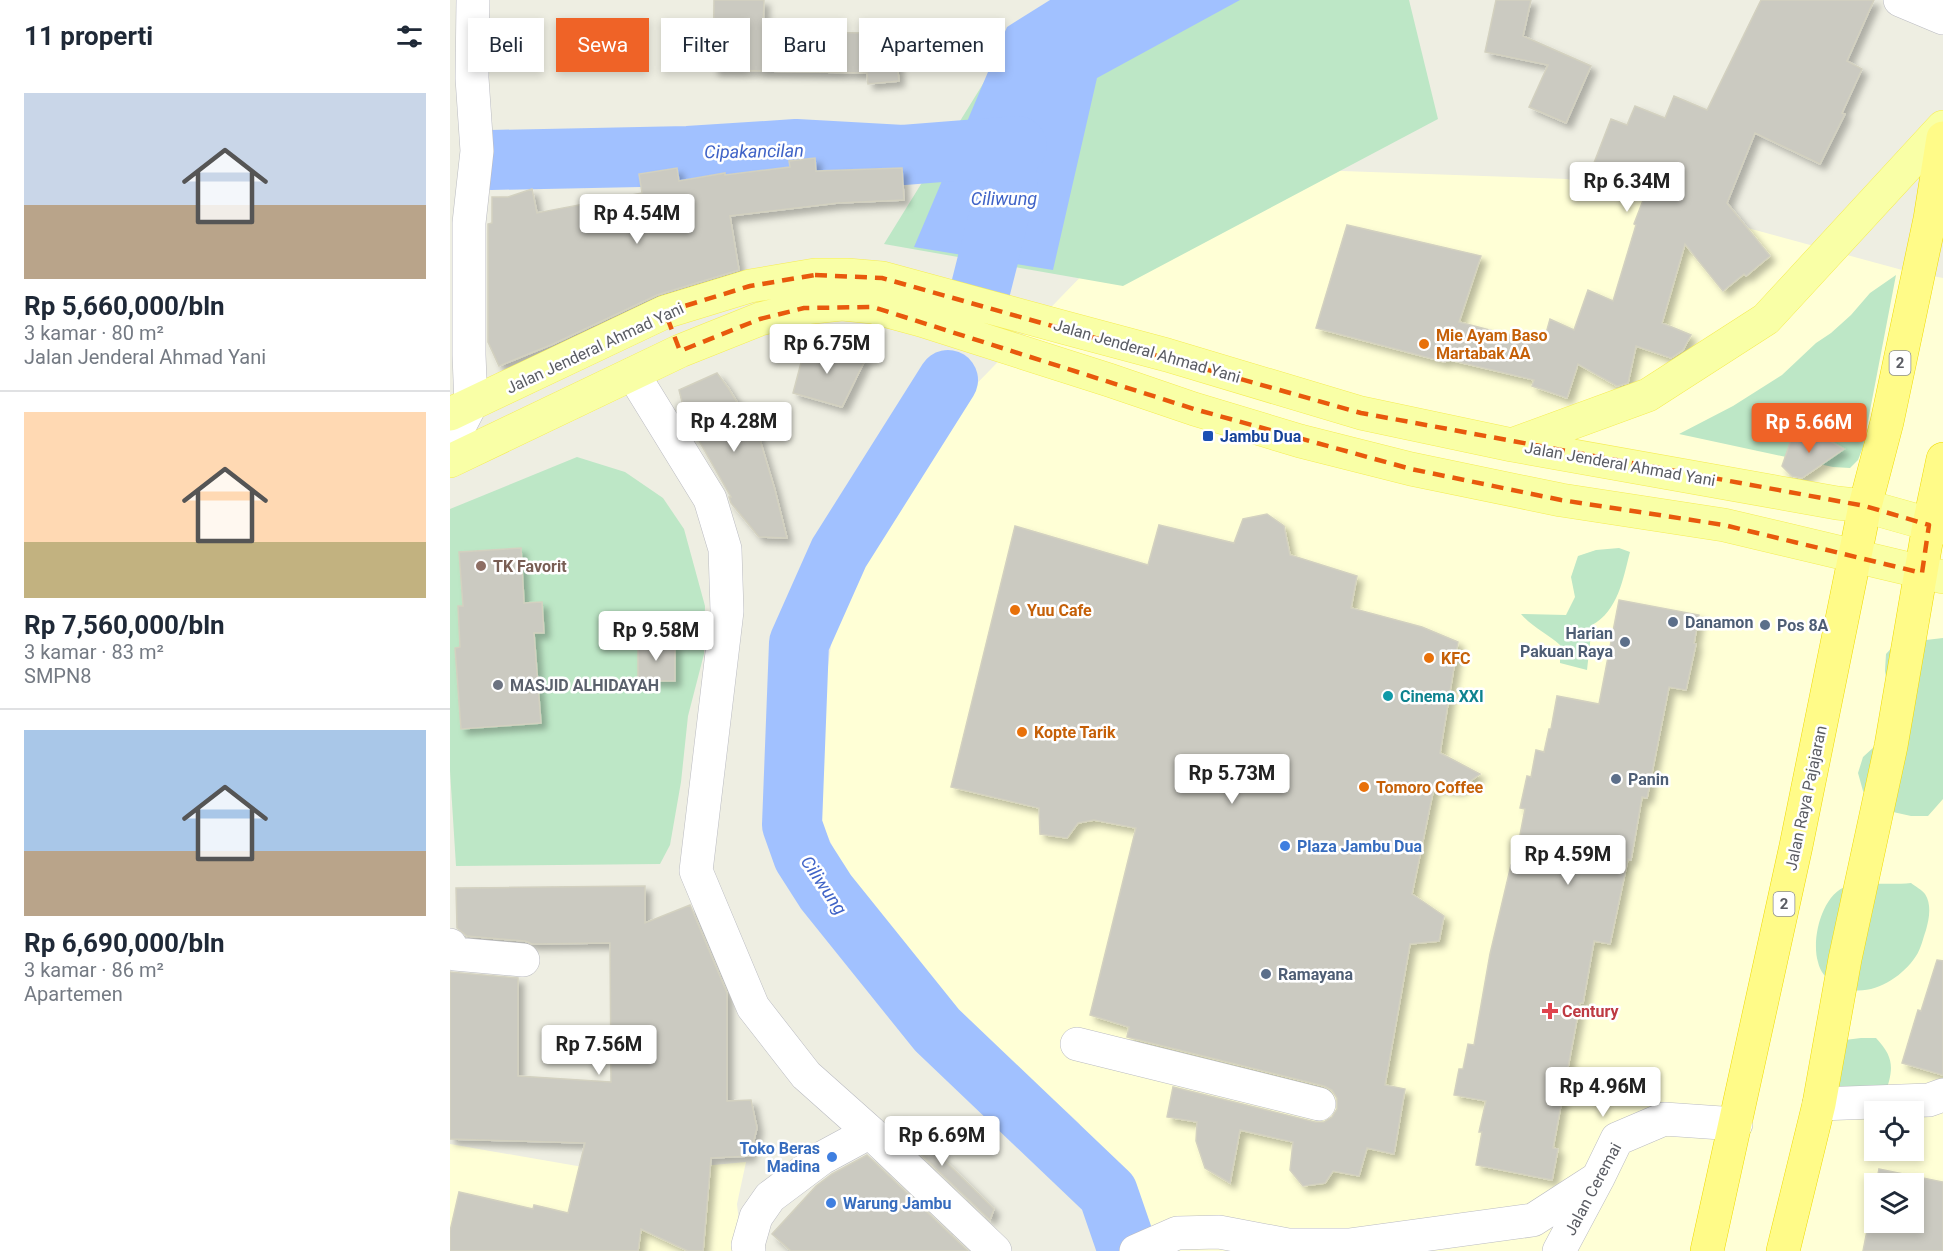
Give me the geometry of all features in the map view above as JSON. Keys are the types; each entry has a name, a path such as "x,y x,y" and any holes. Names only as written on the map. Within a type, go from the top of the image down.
{"highway":[{"name":"2","path":"1855,555 1887,422 1930,219 1943,138"},
{"path":"1783,1251 1819,1104 1845,959 1891,746 1933,575 1943,459"},
{"name":"Jalan Raya Pajajaran","path":"1707,1251 1796,846 1855,555"}],"main road":[{"path":"1512,445 1648,395 1766,319 1943,127"},
{"name":"Jalan Jenderal Ahmad Yani","path":"460,409 665,312 750,286 815,275 882,278 922,304 1051,361 1194,409 1300,441 1411,469 1561,500 1724,525 1933,575"},
{"name":"Jalan Jenderal Ahmad Yani","path":"450,461 680,351 760,319 804,308 842,304 873,307 922,304 1066,328 1167,355 1361,413 1512,445 1837,503 1865,506 1936,526"},
{"path":"665,312 680,351"}],"street":[{"path":"450,444 460,409 468,355 459,221 477,151 472,78 473,0"},
{"path":"1900,0 1943,18"},
{"path":"633,374 710,500 725,549 727,611 696,871 753,1007 806,1075 870,1132 995,1251"},
{"path":"450,945 455,954 523,960"},
{"path":"1077,1044 1319,1104"},
{"path":"1819,1104 1929,1100 1943,1095"},
{"name":"Jalan Ceremai","path":"1559,1251 1599,1178 1617,1139 1664,1119 1736,1124"},
{"path":"748,1251 756,1217 770,1197 822,1158 870,1132"},
{"path":"1136,1251 1177,1233 1220,1232 1288,1245 1349,1245 1533,1220 1599,1178"}],"highlighted area":[{"path":"815,275 882,278 1361,413 1865,506 1929,525 1922,573 1724,525 1561,500 1411,469 1194,409 873,307 804,308 760,319 680,351 665,312 750,286"}],"shaded area":[{"path":"1128,0 1409,0 1438,119 1123,286 884,244 990,72 1005,72 1007,45"},
{"path":"1314,170 1567,179 1906,271 1943,278 1943,1251 1144,1251 1079,1123 877,939 809,797 840,584 919,443 1095,262"},
{"path":"1896,275 1863,447 1858,460 1850,468 1833,467 1679,434 1733,406 1782,375 1816,343 1851,315 1870,293"},
{"path":"577,457 625,472 663,498 684,529 705,606 704,654 688,716 681,782 670,845 660,864 456,866 450,771 450,509"},
{"path":"1619,548 1630,552 1625,573 1614,603 1601,619 1592,625 1587,670 1560,663 1560,645 1521,614 1566,615 1575,597 1571,577 1578,556 1596,550"},
{"path":"1913,637 1926,640 1943,638 1943,799 1928,816 1911,816 1893,812 1875,804 1863,791 1858,773 1863,757 1875,746 1888,689 1885,671 1886,654 1897,642"},
{"path":"1911,883 1925,894 1929,903 1929,912 1921,947 1909,965 1890,981 1868,990 1845,988 1828,979 1819,966 1816,942 1820,918 1831,898 1847,886"},
{"path":"1876,1038 1887,1052 1891,1072 1884,1097 1875,1101 1864,1101 1864,1106 1845,1114 1817,1055 1845,1040"},
{"path":"450,1144 583,1167 702,1166 746,1162 737,1204 742,1251 450,1251"}],"water":[{"name":"Ciliwung","path":"1050,0 1240,0 1097,78 1053,270 914,247 988,72 1005,72 1007,27"}],"building":[{"path":"714,0 764,0 762,71 750,71 750,18 714,18"},
{"path":"1496,0 1531,0 1523,36 1591,66 1566,123 1529,107 1548,65 1485,52"},
{"path":"1761,0 1874,0 1847,61 1862,69 1842,113 1845,114 1820,164 1755,133 1727,203 1770,256 1723,291 1685,244 1662,323 1691,335 1683,350 1671,358 1636,346 1628,383 1617,386 1578,364 1567,398 1532,386 1534,380 1446,359 1445,362 1316,328 1347,225 1481,256 1459,322 1543,344 1550,319 1574,330 1588,290 1613,301 1636,225 1634,224 1647,190 1592,168 1611,119 1627,125 1635,106 1665,118 1674,96 1707,110"},
{"path":"847,33 859,33 859,72 898,72 899,81 868,84 867,73 816,72 847,72"},
{"path":"815,158 816,171 902,168 904,200 838,203 730,216 739,270 657,295 553,344 499,366 488,342 488,224 492,223 492,197 508,197 532,189 537,213 642,193 639,174 677,168 679,181 725,173 725,175 790,167 789,161"},
{"path":"806,344 866,358 842,407 793,393"},
{"path":"717,373 760,440 787,538 759,537 731,503 729,497 731,497 686,418 679,390"},
{"path":"1813,431 1844,449 1802,478 1792,476 1782,466 1791,440"},
{"name":"Plaza Jambu Dua","path":"1267,514 1284,526 1290,555 1357,576 1351,608 1422,627 1458,642 1440,753 1480,774 1458,790 1434,787 1412,894 1444,916 1439,941 1410,944 1385,1085 1405,1089 1394,1154 1367,1148 1359,1176 1333,1171 1325,1183 1303,1186 1290,1170 1293,1142 1240,1130 1230,1183 1205,1168 1196,1141 1197,1122 1167,1117 1173,1087 1315,1122 1324,1122 1332,1117 1337,1109 1337,1098 1332,1090 1324,1086 1127,1037 1129,1027 1090,1015 1136,828 1094,820 1078,823 1067,838 1040,834 1039,808 951,787 1015,526 1148,565 1159,525 1234,543 1243,519"},
{"path":"521,548 524,603 542,602 544,633 534,633 541,723 461,729 455,648 460,647 458,606 463,606 459,552"},
{"path":"1619,600 1699,615 1694,643 1696,644 1686,690 1669,687 1647,798 1642,797 1631,860 1628,859 1610,944 1594,941 1553,1148 1558,1149 1552,1180 1476,1165 1482,1132 1479,1132 1486,1101 1454,1095 1459,1069 1463,1069 1468,1044 1474,1045 1490,954 1511,865 1514,866 1525,809 1520,808 1527,776 1531,777 1536,750 1544,752 1557,696 1599,704"},
{"path":"638,644 675,644 675,681 638,681"},
{"path":"645,886 645,923 690,905 727,993 727,1101 751,1100 757,1128 750,1156 711,1158 703,1251 688,1251 641,1229 638,1251 450,1251 450,1231 459,1192 533,1209 534,1205 568,1213 585,1143 450,1139 450,972 518,978 518,1076 611,1082 610,943 532,944 525,941 467,936 457,928 456,888"},
{"path":"1937,960 1943,961 1943,1075 1902,1063 1918,1010 1921,1011"},
{"path":"900,1117 994,1209 990,1220 891,1126"},
{"name":"Warung Jambu","path":"867,1155 968,1251 791,1251 772,1234 816,1186 832,1174"},
{"path":"1879,1169 1899,1173 1878,1173"},
{"path":"1924,1178 1943,1182 1943,1251 1863,1251 1867,1233 1924,1233"}],"waterway":[{"name":"Cipakancilan","path":"491,160 688,156 796,149 903,155 1017,146"},
{"name":"Ciliwung","path":"981,287 1008,180"},
{"name":"Ciliwung","path":"948,380 839,553 799,643 792,825 803,856 826,892 937,1030 1108,1193 1128,1251"}],"place":[{"name":"Mie Ayam Baso Martabak AA","path":"1424,344"},
{"name":"Jambu Dua","path":"1208,436"},
{"name":"TK Favorit","path":"481,566"},
{"name":"Yuu Cafe","path":"1015,610"},
{"name":"Danamon","path":"1673,622"},
{"name":"Pos 8A","path":"1765,625"},
{"name":"Harian Pakuan Raya","path":"1625,642"},
{"name":"KFC","path":"1429,658"},
{"name":"MASJID ALHIDAYAH","path":"498,685"},
{"name":"Cinema XXI","path":"1388,696"},
{"name":"Kopte Tarik","path":"1022,732"},
{"name":"Panin","path":"1616,779"},
{"name":"Tomoro Coffee","path":"1364,787"},
{"name":"Plaza Jambu Dua","path":"1285,846"},
{"name":"Ramayana","path":"1266,974"},
{"name":"Century","path":"1550,1011"},
{"name":"Toko Beras Madina","path":"832,1157"},
{"name":"Warung Jambu","path":"831,1203"}]}
